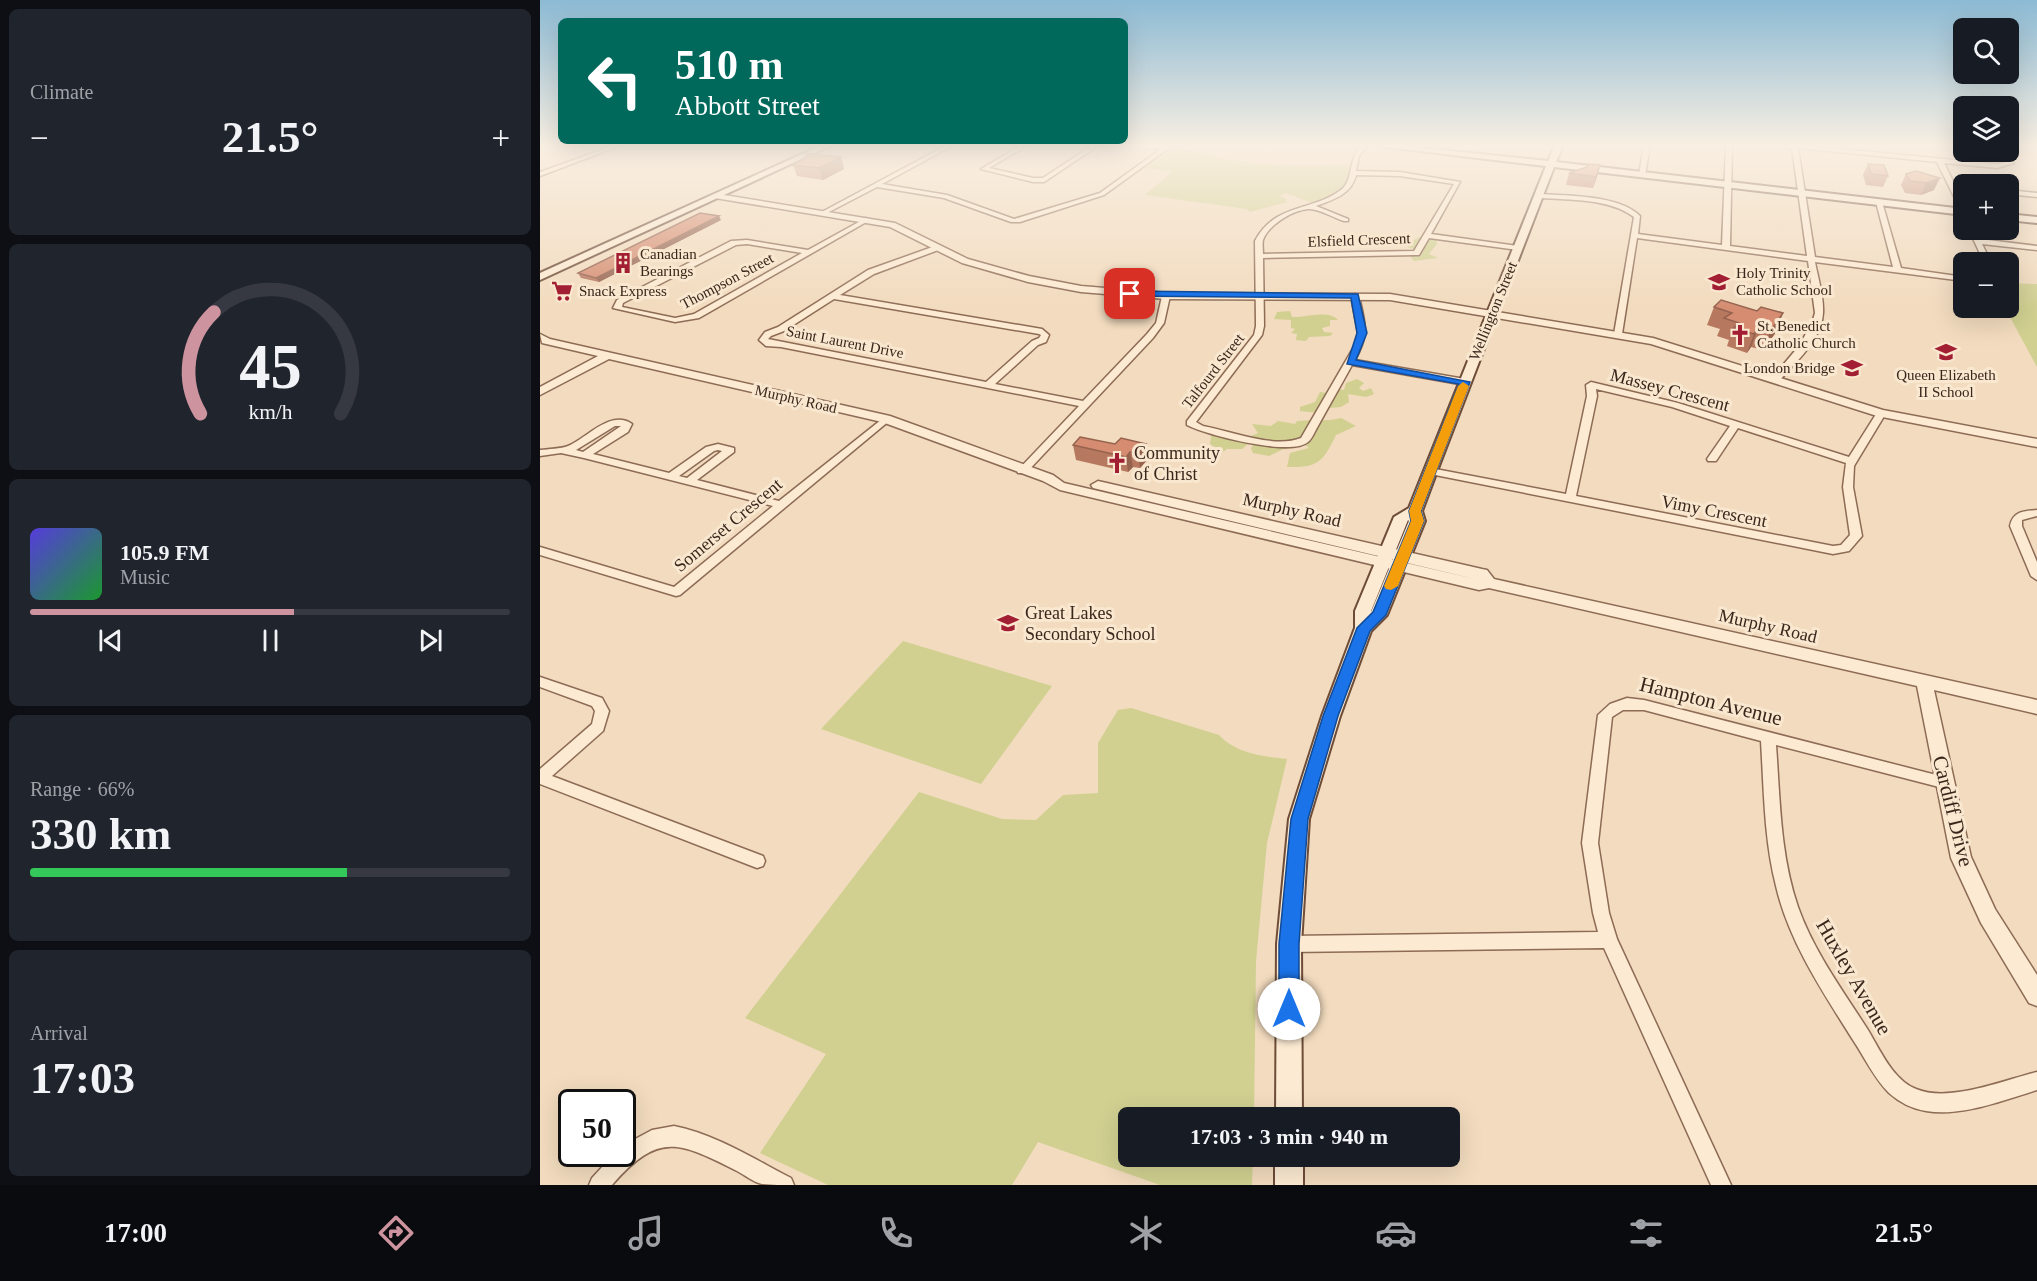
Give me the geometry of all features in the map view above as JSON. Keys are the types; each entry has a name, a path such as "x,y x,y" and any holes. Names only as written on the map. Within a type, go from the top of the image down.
{"main road":[{"path":"540,277 709,200"},
{"name":"Wellington Street","path":"1289,1107 1289,944 1299,819 1331,716 1364,628 1379,615 1393,560 1417,521 1415,511 1430,471 1538,200"},
{"path":"1864,200 1953,211"},
{"path":"2019,218 2037,220"},
{"path":"1289,1167 1289,1185"}],"street":[{"path":"745,200 903,228 965,261 1028,279 1081,289 1166,296 1390,297 1618,334 1653,341 1777,378 1881,413 2037,443"},
{"path":"823,213 847,200"},
{"path":"957,200 1013,221 1081,200"},
{"name":"Talfourd Street","path":"1323,200 1266,226 1259,241 1260,326 1254,341 1190,423 1200,428 1279,444 1299,444 1305,440 1350,362"},
{"name":"Elsfield Crescent","path":"1260,256 1411,255 1418,251 1447,200"},
{"path":"1571,200 1626,208 1637,216 1636,236 1618,334"},
{"path":"1726,248 1727,200"},
{"path":"1777,378 1808,340 1816,326 1819,313 1803,200"},
{"path":"1879,202 1898,271"},
{"path":"1310,206 1346,220"},
{"name":"Thompson Street","path":"808,252 747,242 734,243 620,302 617,308 675,321 686,319 808,252 866,220"},
{"path":"1426,235 1518,248"},
{"path":"1636,236 1953,278"},
{"path":"1977,241 2037,248"},
{"path":"1977,241 1982,252"},
{"name":"Saint Laurent Drive","path":"938,247 881,267 781,329 768,333 764,337 765,342 1084,404"},
{"path":"832,296 1042,332 1045,335 1043,340 1035,343 988,385"},
{"path":"1022,471 1161,322 1166,296"},
{"path":"1355,296 1362,333 1350,362 1465,382"},
{"name":"Murphy Road","path":"540,337 546,341 606,356 886,419 1022,471 1048,478 1060,486 1393,560 1479,585 1489,583 2037,707"},
{"path":"540,392 606,356"},
{"name":"Massey Crescent","path":"1570,499 1592,396 1591,385 1675,405 1850,461"},
{"path":"1850,461 1881,413"},
{"name":"Somerset Crescent","path":"540,551 676,592 886,419"},
{"path":"566,452 613,423 627,424 625,430 585,455"},
{"path":"1712,459 1735,425"},
{"path":"669,478 710,449 718,447 730,450 688,482"},
{"path":"540,453 553,450 585,455 781,505"},
{"name":"Vimy Crescent","path":"1430,471 1818,549 1845,548 1856,536 1848,487 1850,461"},
{"path":"2037,513 2022,515 2017,519 2016,526 2037,576"},
{"name":"Cardiff Drive","path":"1924,681 1961,858 1988,916 2037,995"},
{"path":"540,682 597,702 602,711 598,727 540,778 757,861"},
{"name":"Hampton Avenue","path":"1721,1185 1609,940 1600,913 1590,843 1605,715 1617,705 1627,702 1944,782"},
{"name":"Huxley Avenue","path":"1768,738 1776,840 1785,889 1794,915 1805,942 1884,1072 1905,1093 1931,1103 1948,1102 2037,1081"},
{"path":"1289,944 1609,940"},
{"path":"599,1185 613,1167 633,1150 673,1135 692,1140 784,1185"}],"shaded area":[{"path":"1184,200 1287,202 1250,212 1247,209"},
{"path":"1420,237 1436,239 1437,244 1429,254 1438,258 1414,261 1409,255 1422,253 1420,251 1424,248 1421,246 1413,249 1407,247 1413,243 1410,242"},
{"path":"2019,283 2037,284 2037,367 2010,318 2019,318"},
{"path":"1290,311 1292,317 1323,314 1338,320 1330,320 1330,326 1322,328 1324,332 1333,333 1330,336 1309,337 1306,341 1296,340 1297,334 1291,333 1295,329 1291,328 1291,320 1274,319 1277,312"},
{"path":"1357,379 1364,383 1359,388 1363,391 1371,388 1374,394 1366,397 1348,394 1349,402 1341,407 1330,408 1318,413 1300,411 1300,407 1315,402 1320,392 1327,393 1333,388 1344,390 1346,383"},
{"path":"1341,418 1356,426 1336,435 1323,457 1318,462 1306,466 1287,467 1290,453 1309,448 1300,441 1269,456 1253,453 1251,449 1253,444 1249,443 1242,449 1227,449 1223,452 1210,444 1212,431 1244,439 1258,433 1252,424 1271,426 1278,421 1295,424 1297,421"},
{"path":"903,641 1052,686 981,784 821,729"},
{"path":"1131,708 1219,735 1234,746 1250,753 1287,759 1267,843 1256,961 1254,1107 1118,1107 1118,1167 1253,1167 1252,1185 1160,1185 1038,1142 1012,1185 828,1185 760,1153 826,1054 745,1018 919,792 1002,819 1036,820 1063,795 1098,793 1098,743 1118,710"}],"building":[{"path":"700,213 719,216 596,278 578,273"},
{"path":"1721,300 1757,311 1761,307 1783,313 1770,332 1758,328 1754,334 1734,328 1739,323 1724,318 1732,313 1714,307"},
{"path":"1080,437 1115,444 1121,438 1146,444 1138,453 1130,452 1126,457 1073,445"}],"slow traffic":[{"path":"1391,586 1417,521 1415,511 1463,386"}],"place":[{"name":"Canadian Bearings","path":"623,263"},
{"name":"Holy Trinity Catholic School","path":"1719,282"},
{"name":"Snack Express","path":"562,291"},
{"name":"St. Benedict Catholic Church","path":"1740,335"},
{"name":"Queen Elizabeth II School","path":"1946,352"},
{"name":"London Bridge","path":"1852,368"},
{"name":"Community of Christ","path":"1117,463"},
{"name":"Great Lakes Secondary School","path":"1008,623"}],"route":[{"path":"1130,294 1205,297 1355,296 1362,333 1359,345 1350,362 1465,382 1415,511 1417,521 1395,577 1379,615 1364,628 1331,716 1299,819 1289,944 1289,1009"}]}
